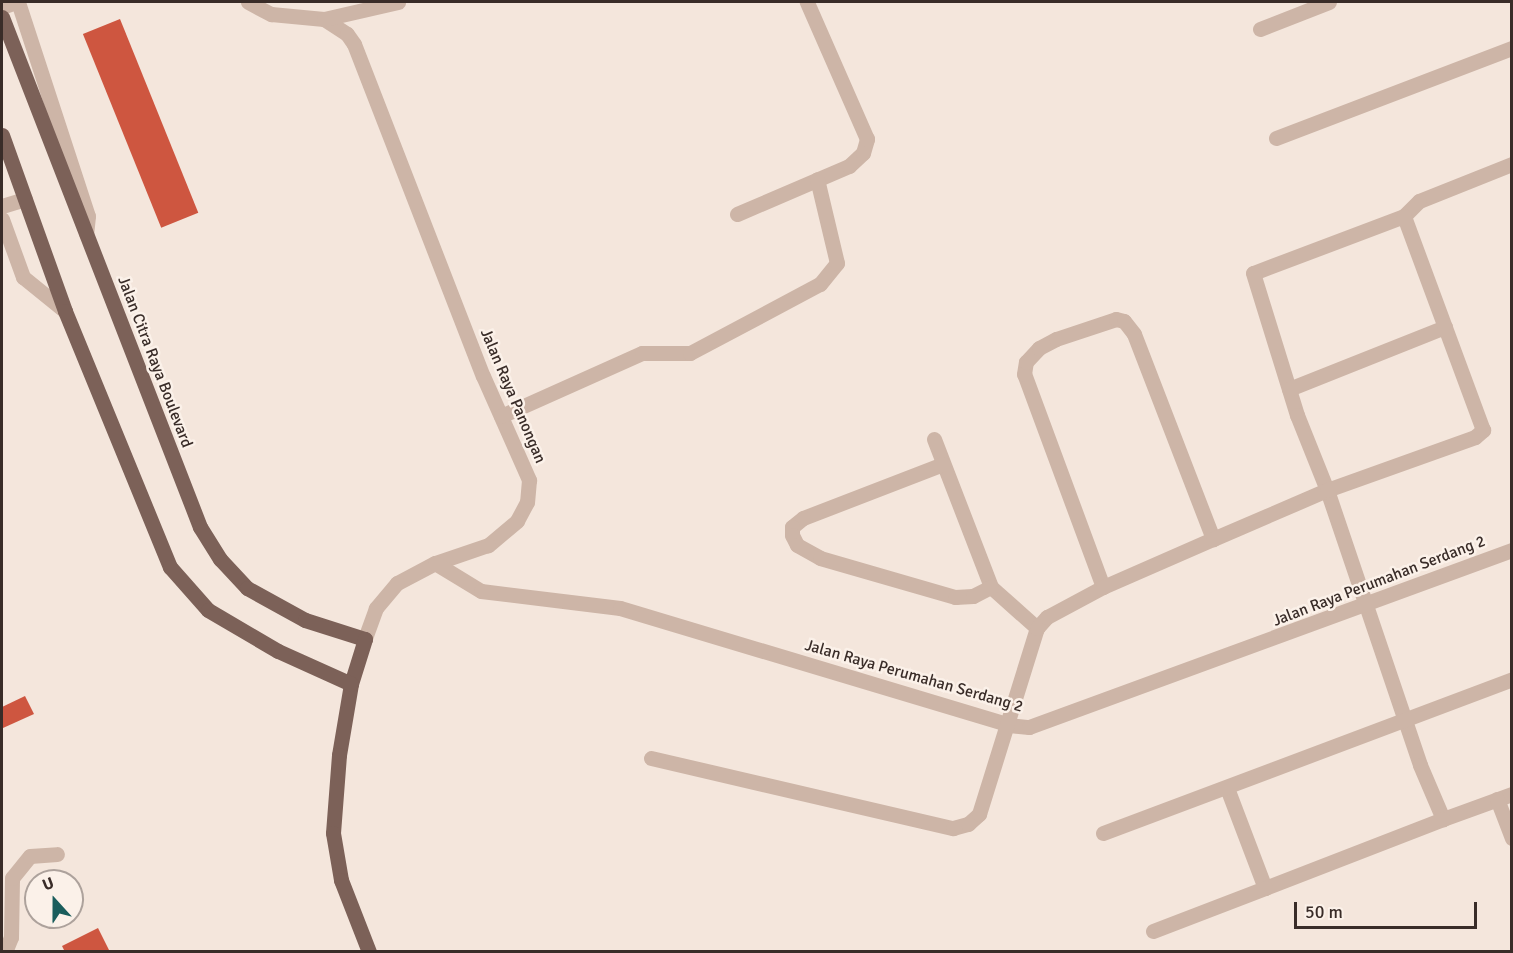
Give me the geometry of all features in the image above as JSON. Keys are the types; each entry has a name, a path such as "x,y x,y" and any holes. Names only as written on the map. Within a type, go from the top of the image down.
{"main road":[{"name":"Jalan Citra Raya Boulevard","path":"2,17 200,526 220,559 247,588 305,620 365,639"},
{"path":"2,135 65,311 145,513 170,567 188,591 208,610 278,651 351,684"},
{"name":"Jalan Raya Panongan","path":"365,639 351,684 339,755 333,833 341,880 369,951"}],"street":[{"path":"2,8 17,2 88,216 86,234"},
{"name":"Jalan Raya Panongan","path":"248,2 271,14 324,19 347,34 354,44 501,416 529,480 527,502 517,521 488,544 435,563 406,578 384,596 365,639"},
{"path":"324,19 398,2"},
{"path":"737,214 849,166 863,153 867,140 807,2"},
{"path":"1260,28 1329,2"},
{"path":"1276,138 1512,48"},
{"path":"1443,819 1403,718 1327,490 1289,389 1253,273 1404,216 1419,201 1511,167"},
{"path":"501,416 642,353 690,353 820,284 837,263 817,178"},
{"path":"2,206 25,199"},
{"path":"651,758 953,828 968,824 979,814 1009,725 1037,628 1047,617 1103,587 1327,490 1475,437 1483,430 1404,216"},
{"path":"2,219 23,277 65,311"},
{"path":"1103,587 1024,374 1026,362 1039,348 1056,339 1116,318 1124,321 1134,334 1213,539"},
{"path":"1289,389 1445,327"},
{"path":"934,439 991,587 1037,628"},
{"path":"943,464 803,518 792,527 792,535 797,545 820,558 955,597 973,596 991,587"},
{"name":"Jalan Raya Perumahan Serdang 2","path":"435,563 481,591 620,608 1009,725 1029,727 1366,606 1512,550"},
{"path":"1103,833 1227,788 1403,718 1512,680"},
{"path":"1227,788 1264,888"},
{"path":"1153,931 1504,797 1512,838"},
{"path":"5,951 11,937 12,878 30,856 57,854"}],"building":[{"path":"120,19 198,213 161,228 83,34"},
{"path":"25,696 34,714 3,728 2,707"},
{"path":"98,928 110,952 65,952 62,946"}]}
